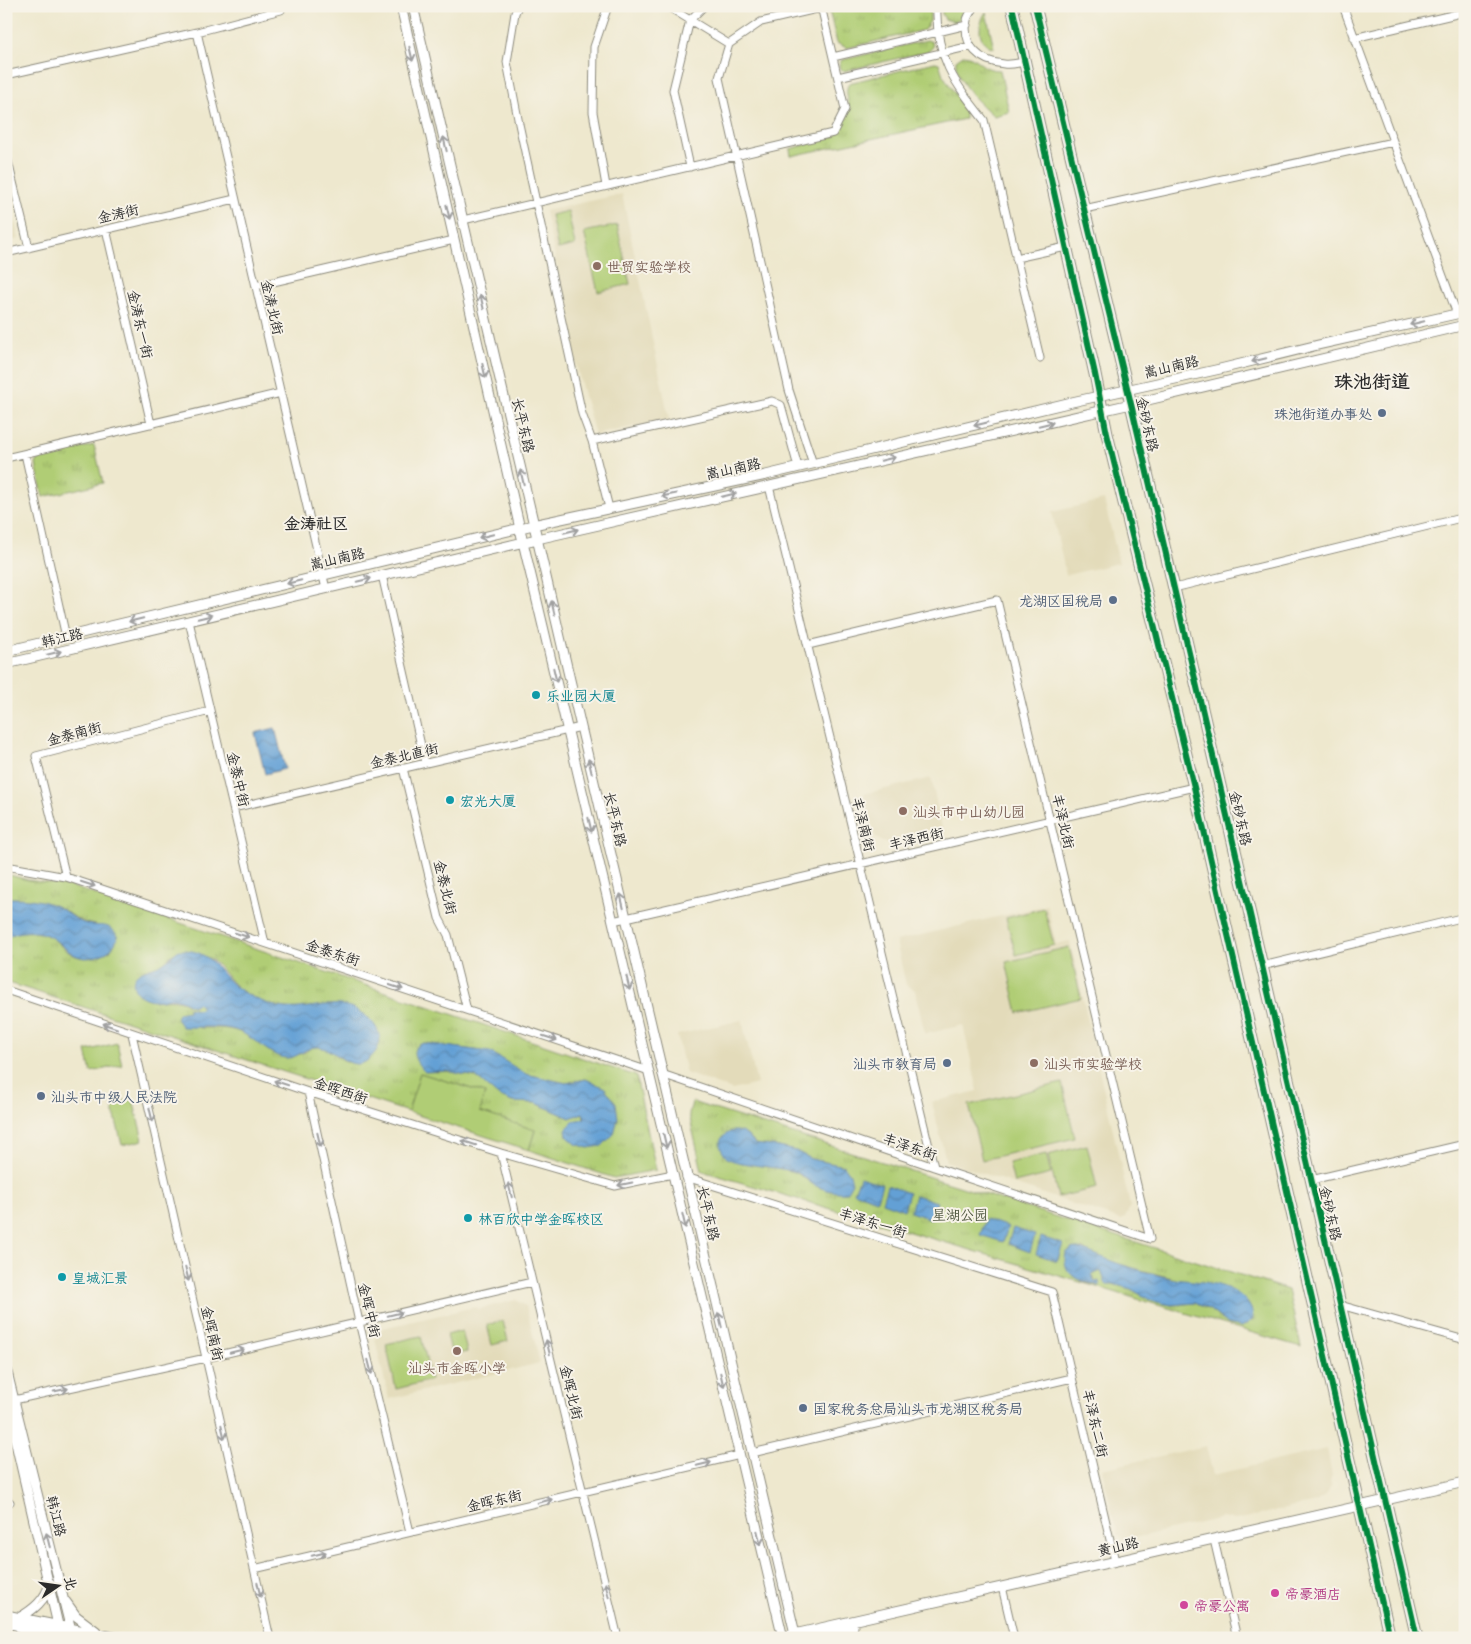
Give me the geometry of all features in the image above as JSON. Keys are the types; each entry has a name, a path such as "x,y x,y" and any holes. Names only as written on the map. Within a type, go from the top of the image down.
{"main road":[{"path":"1012,6 1107,434 1194,787 1390,1638"},
{"name":"金砂东路","path":"1035,6 1174,588 1416,1638"}],"street":[{"path":"6,75 197,32 281,10 280,6"},
{"name":"长平东路","path":"401,6 523,542 740,1455 781,1637"},
{"name":"长平东路","path":"413,6 686,1177 796,1636"},
{"path":"518,6 515,13 507,62 582,414 592,441 609,508"},
{"path":"606,186 592,112 594,46 608,6"},
{"path":"667,6 729,44"},
{"path":"690,167 674,90 690,20 704,6"},
{"path":"937,6 938,32 942,53 949,71 960,90 984,120 1040,358"},
{"path":"974,6 967,20 968,37 974,53 985,60 1005,64 1024,62"},
{"path":"1343,6 1393,142 1461,313"},
{"path":"463,220 737,156 833,133 846,109 821,7 761,22 729,44 719,78 737,156 789,390 813,464"},
{"path":"1354,38 1465,12"},
{"path":"833,57 967,25"},
{"name":"金涛北街","path":"197,32 326,589"},
{"path":"838,78 971,46"},
{"path":"1084,209 1393,142"},
{"path":"6,153 28,248"},
{"name":"金涛街","path":"6,253 235,198"},
{"name":"金涛东一街","path":"106,229 151,424"},
{"path":"256,286 454,240"},
{"path":"1016,258 1066,247"},
{"name":"嵩山南路","path":"6,651 520,528 813,464 1461,313"},
{"name":"嵩山南路","path":"124,636 523,542 1103,411 1465,325"},
{"path":"6,458 281,393"},
{"path":"592,441 772,401 781,405 798,467"},
{"path":"25,454 66,637"},
{"name":"丰泽南街","path":"769,486 934,1167"},
{"path":"1174,588 1465,517"},
{"path":"382,575 425,763"},
{"name":"丰泽北街","path":"808,645 997,600 1150,1239"},
{"name":"金泰中街","path":"189,621 264,943"},
{"name":"韩江路","path":"6,664 124,636"},
{"name":"金泰南街","path":"66,877 36,756 210,710"},
{"name":"金泰北直街","path":"233,808 581,727"},
{"name":"金泰北街","path":"403,768 439,918 448,935 466,1010"},
{"name":"丰泽西街","path":"613,921 1194,787"},
{"name":"金泰东街","path":"6,866 66,877 649,1071"},
{"path":"1262,966 1465,917"},
{"name":"金晖西街","path":"6,990 308,1092 500,1153 615,1186 673,1174"},
{"name":"金晖南街","path":"132,1034 270,1638"},
{"name":"丰泽东街","path":"662,1074 1150,1239"},
{"name":"金晖中街","path":"308,1092 359,1322 410,1532"},
{"path":"1311,1180 1465,1144"},
{"name":"金晖北街","path":"500,1153 618,1638"},
{"name":"丰泽东一街","path":"686,1177 1052,1292"},
{"path":"8,1402 532,1282"},
{"name":"丰泽东二街","path":"1052,1292 1115,1561"},
{"path":"1340,1305 1465,1340"},
{"name":"韩江路","path":"6,1368 8,1402 60,1633"},
{"path":"752,1453 1072,1378"},
{"name":"韩江路","path":"8,1402 74,1635"},
{"name":"金晖东街","path":"254,1569 740,1455"},
{"name":"黄山路","path":"808,1638 1003,1591 1360,1510 1465,1482"},
{"name":"黄山路","path":"1385,1504 1465,1488"},
{"name":"黄山路","path":"781,1637 796,1636 1115,1561 1360,1510"},
{"path":"1215,1544 1237,1638"},
{"path":"6,1623 18,1622 40,1602 50,1583"},
{"path":"1003,1591 1014,1638"},
{"path":"63,1598 76,1616 88,1627 103,1635"},
{"path":"6,1615 18,1622 60,1633 103,1635 118,1638"},
{"path":"18,1622 33,1638"}],"shaded area":[{"path":"6,185 19,239 6,242"},
{"name":"世贸实验学校","path":"622,194 669,419 595,435 573,351 569,320 545,211"},
{"path":"1104,500 1119,563 1066,575 1052,512"},
{"name":"汕头市中山幼儿园","path":"931,778 943,833 892,845 881,841 875,836 864,794"},
{"name":"汕头市实验学校","path":"1047,905 1056,944 1070,941 1130,1206 1125,1218 1121,1220 946,1161 932,1102 978,1091 963,1025 925,1034 915,990 906,985 896,941"},
{"path":"742,1020 757,1084 732,1090 686,1073 677,1035"},
{"name":"汕头市金晖小学","path":"516,1300 526,1306 540,1363 389,1399 375,1339 383,1328 475,1307 479,1309"},
{"path":"1206,1446 1213,1475 1327,1449 1332,1476 1331,1487 1316,1502 1236,1520 1222,1518 1125,1540 1117,1534 1102,1469"}],"green space":[{"path":"828,6 930,6 930,21 924,30 847,48 837,43"},
{"path":"942,6 966,6 959,19 954,22 945,19 942,14"},
{"path":"986,12 994,48 984,42 980,33 981,22"},
{"path":"927,40 932,42 933,47 929,51 844,71 840,69 839,64 842,60"},
{"path":"963,55 972,57 988,68 1000,70 1009,112 994,116 969,91 956,68 956,60"},
{"path":"935,62 939,63 943,75 965,109 965,119 791,156 790,149 836,136 849,112 847,93 849,83"},
{"path":"568,211 575,245 558,249 551,215"},
{"path":"617,225 630,284 598,292 584,232"},
{"path":"94,445 103,483 43,497 36,464 39,458"},
{"path":"6,874 28,880 70,886 636,1076 656,1170 614,1178 529,1150 535,1130 479,1112 485,1093 420,1073 408,1112 6,982 6,937 11,935 23,932 41,933 52,938 65,950 80,957 101,955 111,950 96,925 83,922 64,910 43,902 6,898","holes":["186,950 212,960 238,988 266,1003 297,1009 318,1006 363,1063 349,1062 321,1047 314,1047 298,1054 274,1053 255,1040 235,1030 200,1028 188,1011 188,1009 198,1010 203,1008 198,1003 192,1006 174,1000 154,1001 143,970 158,966 171,955","424,1043 489,1052 526,1074 566,1083 586,1079 588,1148 583,1113 570,1118 536,1103 512,1102 476,1077 447,1071 435,1072"]},
{"path":"1044,908 1054,945 1016,955 1006,918"},
{"path":"1069,947 1081,998 1018,1013 1006,962"},
{"path":"117,1043 122,1065 91,1072 86,1051"},
{"path":"420,1073 485,1093 480,1112 535,1130 529,1150 408,1112"},
{"path":"1062,1083 1075,1138 982,1160 969,1105"},
{"path":"133,1099 143,1140 122,1145 112,1104"},
{"name":"星湖公园","path":"692,1102 1288,1290 1301,1347 702,1171 689,1114","holes":["746,1134 755,1144 796,1151 811,1159 844,1166 814,1185 797,1173 777,1167 746,1163","1082,1248 1089,1253 1114,1263 1176,1279 1221,1319 1210,1310 1195,1303 1171,1305 1150,1300 1131,1289 1113,1284 1101,1271 1091,1275 1100,1286 1083,1282 1070,1273"]},
{"path":"1087,1145 1097,1188 1058,1197 1048,1155"},
{"path":"1046,1154 1051,1174 1014,1183 1009,1163"},
{"path":"503,1321 508,1341 492,1345 487,1325"},
{"path":"462,1331 467,1352 452,1355 447,1335"},
{"path":"421,1336 431,1380 396,1389 386,1344"}],"water":[{"path":"275,728 285,769 265,774 255,733"},
{"path":"6,898 29,899 49,903 84,923 111,928 118,936 117,940 114,946 107,952 90,958 75,955 49,936 41,933 23,932 6,937"},
{"path":"179,950 199,953 206,957 237,988 260,1001 275,1006 297,1008 342,1005 353,1008 368,1018 376,1028 380,1038 377,1050 360,1064 348,1062 323,1048 317,1047 287,1058 272,1053 235,1030 221,1027 182,1027 176,1019 178,1013 188,1011 188,1008 198,1010 202,1008 198,1003 192,1006 182,1000 173,998 152,1000 136,992 133,983 134,978 142,971 160,965"},
{"path":"424,1043 490,1052 526,1074 566,1083 586,1079 605,1088 616,1103 618,1118 614,1134 602,1146 588,1148 576,1144 567,1136 566,1129 574,1121 585,1118 583,1113 570,1118 536,1103 512,1102 498,1096 476,1077 447,1071 425,1072 414,1056 415,1048"},
{"path":"732,1131 748,1136 755,1144 796,1151 811,1159 844,1166 850,1174 852,1183 847,1192 830,1191 814,1185 795,1172 727,1158 721,1149 720,1142 722,1138"},
{"path":"860,1177 882,1184 877,1200 854,1192"},
{"path":"887,1185 909,1193 904,1210 882,1202"},
{"path":"915,1195 937,1202 931,1219 910,1212"},
{"path":"986,1219 1008,1227 1003,1242 980,1235"},
{"path":"1013,1228 1035,1235 1030,1252 1008,1244"},
{"path":"1041,1237 1063,1244 1057,1261 1036,1254"},
{"path":"1073,1248 1162,1276 1208,1283 1231,1290 1247,1302 1251,1308 1253,1319 1242,1327 1228,1324 1210,1310 1195,1303 1171,1305 1150,1300 1131,1289 1106,1284 1101,1271 1091,1275 1095,1282 1099,1281 1100,1286 1080,1280 1074,1277 1066,1268 1066,1253"}],"cycle path":[{"path":"1012,6 1107,434 1194,787 1390,1638"},
{"path":"1035,6 1131,404 1417,1638"}],"place":[{"name":"世贸实验学校","path":"597,266"},
{"name":"珠池街道办事处","path":"1382,413"},
{"name":"龙湖区国税局","path":"1113,600"},
{"name":"乐业园大厦","path":"536,695"},
{"name":"宏光大厦","path":"450,800"},
{"name":"汕头市中山幼儿园","path":"903,811"},
{"name":"汕头市教育局","path":"947,1063"},
{"name":"汕头市实验学校","path":"1034,1063"},
{"name":"汕头市中级人民法院","path":"41,1096"},
{"name":"林百欣中学金晖校区","path":"468,1218"},
{"name":"皇城汇景","path":"62,1277"},
{"name":"汕头市金晖小学","path":"457,1351"},
{"name":"国家税务总局汕头市龙湖区税务局","path":"803,1408"},
{"name":"帝豪酒店","path":"1275,1593"},
{"name":"帝豪公寓","path":"1184,1605"}],"district":[{"name":"珠池街道","path":"1372,380"},
{"name":"金涛社区","path":"316,522"}]}
